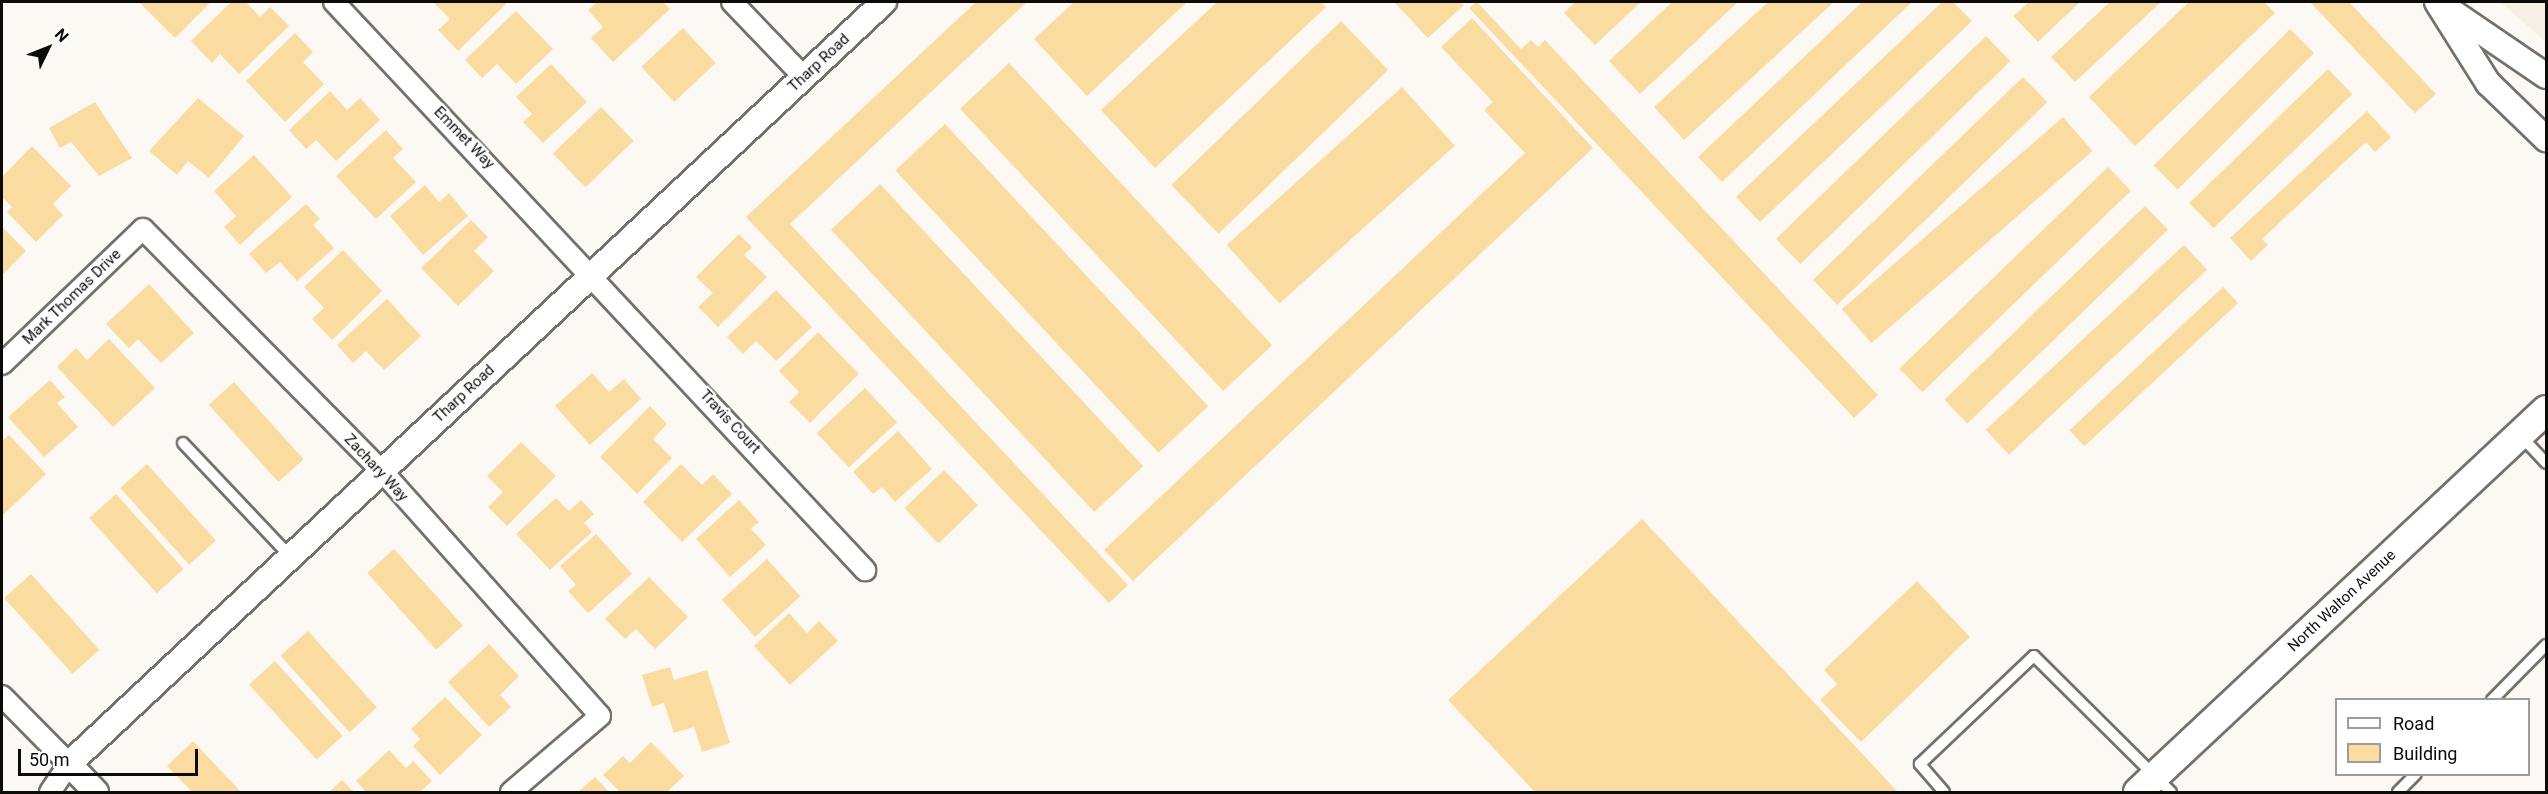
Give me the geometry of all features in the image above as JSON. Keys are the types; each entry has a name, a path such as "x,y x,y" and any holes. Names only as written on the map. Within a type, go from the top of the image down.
{"main road":[{"name":"North Walton Avenue","path":"2154,788 2547,410"}],"street":[{"name":"Emmet Way","path":"334,2 594,275"},
{"path":"732,2 804,77"},
{"name":"Tharp Road","path":"50,792 69,764 884,2"},
{"path":"2437,2 2547,76"},
{"path":"2437,2 2488,83 2547,139"},
{"name":"Mark Thomas Drive","path":"2,364 143,230"},
{"name":"Zachary Way","path":"143,230 381,470 600,716 511,792"},
{"name":"Travis Court","path":"594,275 865,570"},
{"path":"2,696 96,792"}],"lane":[{"path":"2520,435 2547,463"},
{"path":"183,443 290,556"},
{"path":"2493,698 2547,645"},
{"path":"1944,792 1920,764 2034,656 2154,788"},
{"path":"2398,792 2414,776"}],"shaded area":[{"path":"2500,2 2546,2 2546,42"}],"building":[{"path":"139,2 207,2 209,4 175,38"},
{"path":"231,2 246,2 260,17 270,7 289,26 239,74 220,54 212,63 191,41"},
{"path":"433,2 508,2 458,51 438,30 450,19"},
{"path":"597,2 663,2 670,9 613,62 591,38 603,27 588,10"},
{"path":"976,2 1027,2 790,224 1128,585 1109,603 746,217"},
{"path":"1074,2 1187,2 1087,96 1034,39"},
{"path":"1217,2 1321,2 1326,7 1155,168 1101,110"},
{"path":"1394,2 1460,2 1464,5 1428,38"},
{"path":"1477,2 1521,49 1531,40 1538,47 1545,40 1878,395 1854,418 1469,8"},
{"path":"1575,2 1641,2 1595,45 1564,13"},
{"path":"1672,2 1738,2 1640,94 1609,61"},
{"path":"1768,2 1834,2 1684,140 1654,107"},
{"path":"1862,2 1912,2 1722,182 1698,157"},
{"path":"1942,2 1953,2 1972,21 1760,222 1736,197"},
{"path":"2029,2 2080,2 2038,42 2013,16"},
{"path":"2110,2 2161,2 2075,82 2051,57"},
{"path":"2189,2 2264,2 2275,13 2135,146 2089,97"},
{"path":"2310,2 2349,2 2436,94 2415,113"},
{"path":"516,11 553,49 516,84 497,64 482,78 465,60"},
{"path":"1472,18 1593,148 1133,581 1104,550 1525,153 1484,110 1493,102 1441,47"},
{"path":"1341,21 1388,70 1218,234 1171,185"},
{"path":"683,28 716,63 674,102 641,67"},
{"path":"2290,29 2314,53 2178,190 2154,165"},
{"path":"295,33 313,52 303,62 324,84 285,122 246,81"},
{"path":"1986,36 2010,61 1800,264 1776,239"},
{"path":"1009,63 1272,345 1223,391 960,109"},
{"path":"551,64 587,102 543,143 523,122 532,114 516,97"},
{"path":"2328,69 2352,94 2213,228 2189,203"},
{"path":"2023,77 2047,102 1837,305 1813,280"},
{"path":"1402,87 1455,146 1279,304 1227,245"},
{"path":"330,91 347,110 360,98 380,120 336,161 316,140 306,149 289,130"},
{"path":"198,98 244,136 209,178 188,161 177,175 149,151"},
{"path":"95,102 132,158 99,176 71,142 60,148 49,128"},
{"path":"601,107 634,141 585,187 553,154"},
{"path":"2367,111 2391,137 2375,152 2366,142 2262,239 2268,245 2251,261 2230,238"},
{"path":"2063,117 2093,151 1871,343 1842,309"},
{"path":"945,124 1208,406 1159,453 895,170"},
{"path":"386,130 403,149 393,158 416,182 376,219 336,176"},
{"path":"32,146 71,186 53,204 63,215 36,242 7,212 12,207 2,197 2,177"},
{"path":"254,155 292,197 240,245 224,227 236,216 214,191"},
{"path":"2108,167 2131,191 1922,392 1899,368"},
{"path":"880,184 1143,466 1094,512 831,230"},
{"path":"425,185 439,202 449,193 468,216 423,255 390,216"},
{"path":"306,204 320,219 313,225 334,248 297,281 280,262 266,273 249,254"},
{"path":"2145,206 2168,230 1967,424 1944,400"},
{"path":"471,220 488,237 474,251 494,271 458,306 421,268"},
{"path":"2,227 26,251 2,275"},
{"path":"739,234 752,247 744,255 767,277 718,327 698,307 713,293 696,277"},
{"path":"2184,245 2207,270 2009,455 1986,430"},
{"path":"343,250 382,291 332,340 312,319 324,308 304,287"},
{"path":"149,284 194,333 161,363 138,339 129,348 106,324"},
{"path":"2223,287 2238,303 2084,446 2069,430"},
{"path":"776,290 812,327 776,361 756,341 743,354 727,337"},
{"path":"387,299 421,336 384,370 366,351 353,363 337,345"},
{"path":"818,332 859,374 810,423 789,402 799,392 779,371"},
{"path":"109,339 155,388 113,427 57,367 76,348 87,360"},
{"path":"592,373 609,392 624,379 641,399 590,445 555,406"},
{"path":"50,380 65,397 57,403 78,427 44,457 8,417"},
{"path":"234,382 304,459 278,482 209,405"},
{"path":"865,388 897,422 849,467 817,433"},
{"path":"650,406 667,424 653,439 672,458 637,494 600,457"},
{"path":"898,431 932,469 895,502 882,487 873,494 853,472"},
{"path":"9,435 46,474 2,516 2,441"},
{"path":"521,442 556,476 507,526 488,507 503,492 487,476"},
{"path":"147,464 216,541 189,565 120,488"},
{"path":"681,464 702,485 713,474 732,494 682,542 643,502"},
{"path":"944,470 978,505 938,543 904,508"},
{"path":"116,494 184,569 157,593 89,518"},
{"path":"556,498 569,511 581,500 594,514 584,523 592,532 550,570 516,534"},
{"path":"739,500 759,522 751,529 766,545 730,577 696,539"},
{"path":"1642,519 1898,792 1535,792 1448,700"},
{"path":"596,534 632,574 588,613 568,591 576,585 560,566"},
{"path":"394,549 463,626 436,650 367,573"},
{"path":"767,559 800,596 755,637 722,600"},
{"path":"31,574 99,650 72,674 4,598"},
{"path":"649,577 688,617 655,649 636,629 625,639 605,619"},
{"path":"1917,581 1970,637 1861,742 1820,700 1837,684 1824,670"},
{"path":"789,613 807,633 819,621 838,641 790,685 754,646"},
{"path":"308,631 377,708 349,732 281,656"},
{"path":"489,644 519,676 500,695 511,707 489,727 448,682"},
{"path":"275,661 343,736 317,759 249,684"},
{"path":"670,667 674,680 707,670 730,743 702,752 694,727 674,733 664,703 652,707 642,675"},
{"path":"445,697 482,735 440,775 413,746 420,739 411,729"},
{"path":"193,741 241,792 192,792 167,766"},
{"path":"651,742 684,776 667,792 620,792 603,775 623,756 630,763"},
{"path":"389,750 406,768 413,761 432,781 420,792 366,792 356,781"},
{"path":"595,777 609,792 578,792"},
{"path":"342,780 354,792 329,792"}]}
